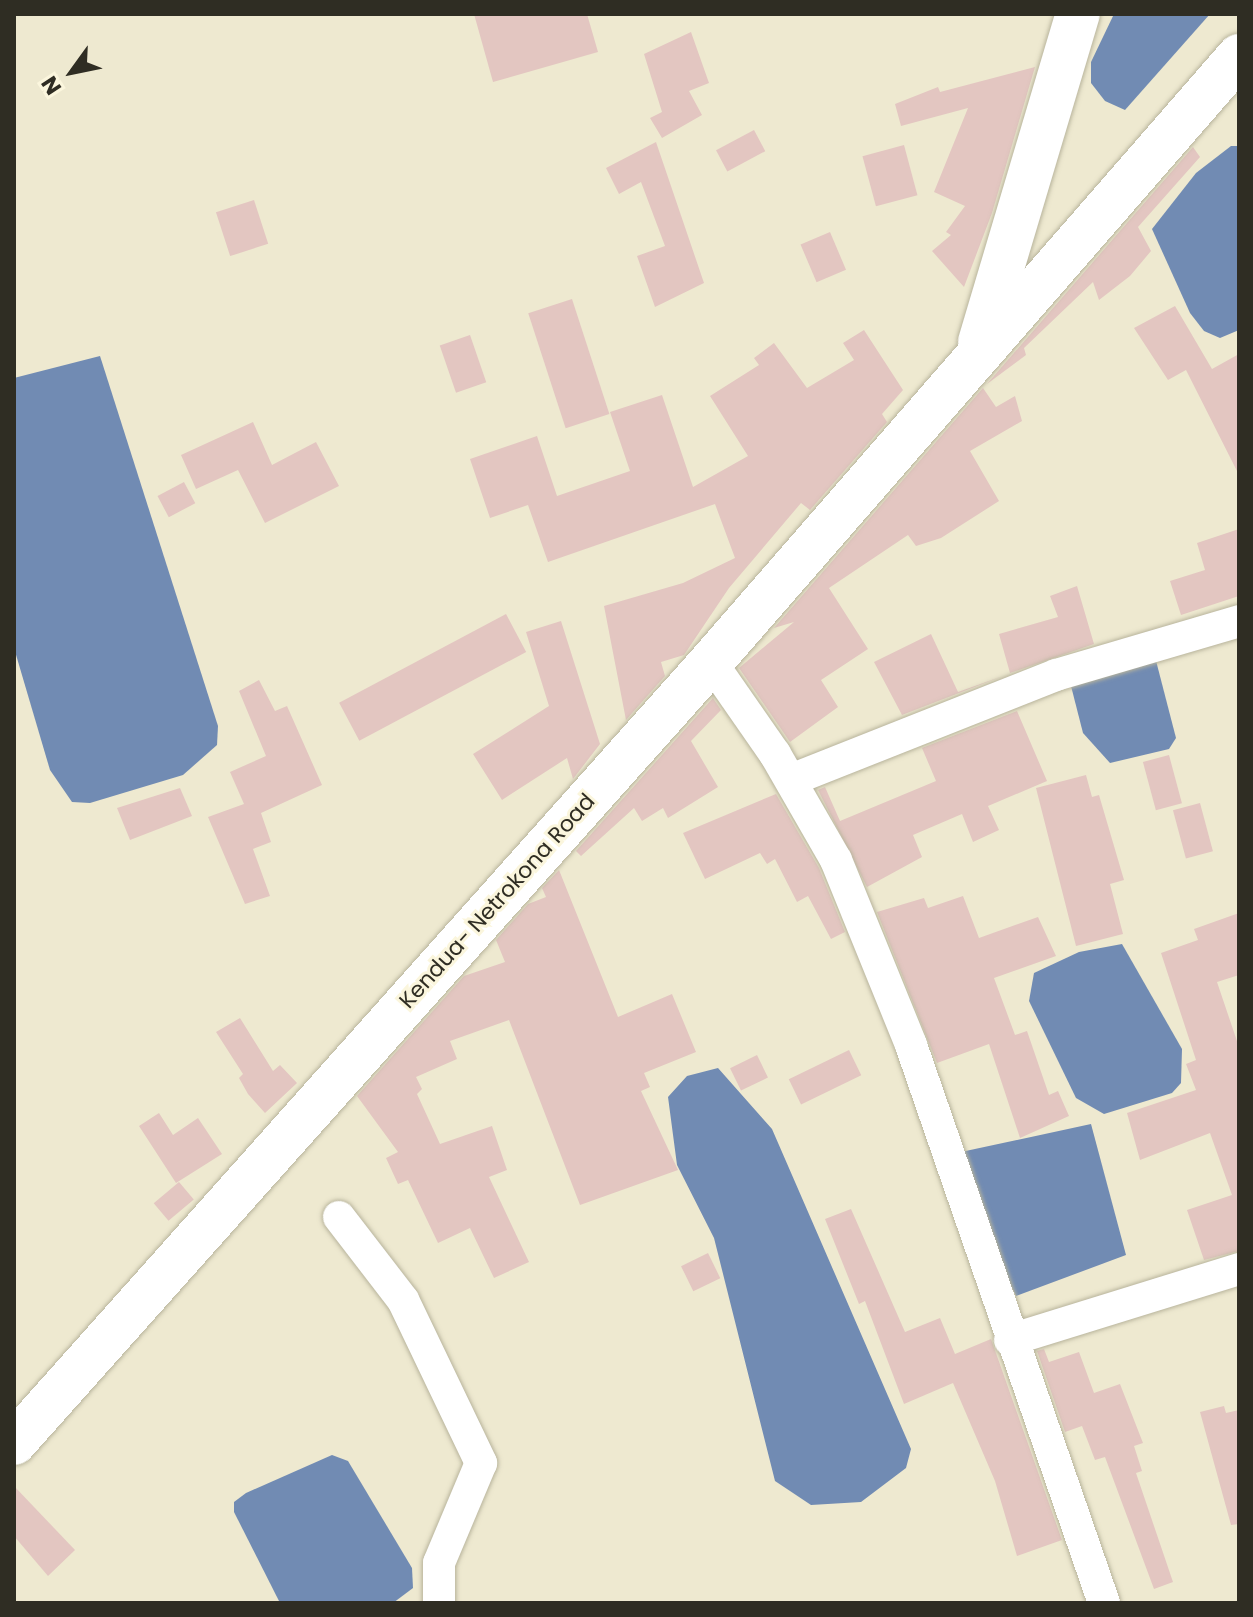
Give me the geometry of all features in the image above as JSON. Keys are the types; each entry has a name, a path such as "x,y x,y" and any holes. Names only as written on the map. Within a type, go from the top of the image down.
{"main road":[{"path":"976,356 1078,14"},
{"name":"Kendua- Netrokona Road","path":"14,1443 711,662 1239,56"}],"street":[{"path":"791,780 1056,675 1239,621"},
{"path":"711,662 791,780 836,860 911,1045 1010,1340 1104,1603"},
{"path":"339,1217 403,1300 481,1463 439,1563 439,1603"},
{"path":"1010,1340 1239,1269"}],"water":[{"path":"1114,14 1210,14 1125,110 1105,101 1091,83 1091,62"},
{"path":"1231,146 1239,146 1239,330 1220,338 1204,331 1190,313 1152,229 1196,173"},
{"path":"100,356 218,726 217,745 183,775 90,803 72,802 50,770 14,648 14,378"},
{"path":"1154,653 1176,738 1169,749 1110,763 1083,733 1071,686"},
{"path":"1122,944 1182,1049 1181,1083 1172,1093 1104,1114 1076,1098 1029,1001 1034,973 1079,952"},
{"path":"718,1068 772,1129 911,1449 906,1468 861,1502 811,1505 775,1481 714,1238 677,1165 668,1097 687,1076"},
{"path":"1091,1124 1126,1255 1016,1296 947,1155"},
{"path":"332,1455 348,1461 412,1568 413,1588 393,1603 280,1603 234,1512 234,1502 246,1493"}],"building":[{"path":"474,14 587,14 598,52 493,82"},
{"path":"691,32 709,83 689,91 702,115 662,138 650,118 662,112 644,54"},
{"path":"1035,67 992,213 964,287 932,251 951,235 946,232 965,206 934,192 968,108 901,126 895,104 938,87 940,92"},
{"path":"754,130 765,151 727,171 716,150"},
{"path":"656,142 704,283 655,307 637,256 665,246 641,182 619,194 606,168"},
{"path":"904,145 917,195 876,206 862,156"},
{"path":"1193,147 1200,157 1138,227 1151,251 1130,276 1099,300 1093,282 1024,348 1026,355 987,384"},
{"path":"254,200 268,244 230,256 216,212"},
{"path":"830,232 846,270 817,282 801,245"},
{"path":"572,299 609,414 566,428 528,313"},
{"path":"1175,306 1212,369 1239,354 1239,475 1186,370 1168,380 1134,328"},
{"path":"864,330 903,390 882,414 887,422 810,510 801,503 729,588 684,655 661,662 665,676 626,720 604,606 683,583 735,558 715,504 548,562 528,505 490,518 470,459 537,436 557,496 630,471 610,412 662,395 693,487 748,456 710,396 759,365 754,358 774,343 807,388 854,360 843,343"},
{"path":"470,335 486,382 456,393 440,345"},
{"path":"983,388 996,407 1015,396 1022,421 970,451 999,501 941,538 916,546 908,535 829,588 868,649 821,680 838,707 790,742 739,668 794,622 774,628"},
{"path":"253,422 272,465 316,442 339,486 265,523 238,470 196,489 181,455"},
{"path":"184,482 195,503 169,517 158,496"},
{"path":"1239,529 1239,596 1181,615 1170,581 1205,570 1197,543"},
{"path":"1077,586 1094,644 1010,673 999,634 1058,617 1050,596"},
{"path":"506,614 526,652 359,741 339,703"},
{"path":"561,621 600,744 573,779 567,758 502,800 473,754 549,706 526,632"},
{"path":"931,634 958,692 1003,676 902,715 874,662"},
{"path":"259,680 275,711 287,706 322,785 261,813 271,842 253,849 270,896 245,904 208,817 244,804 230,772 266,756 239,691"},
{"path":"713,698 721,710 691,741 718,787 668,818 663,808 642,821 634,808 581,856 576,851"},
{"path":"1017,711 1047,781 988,806 999,830 973,842 962,814 913,835 922,857 867,887 818,790 825,787 840,821 936,781 922,748"},
{"path":"1169,755 1182,803 1156,810 1143,762"},
{"path":"1086,775 1092,797 1099,795 1124,880 1110,884 1123,934 1076,946 1036,788"},
{"path":"180,788 192,816 130,840 117,808"},
{"path":"776,794 819,868 845,932 831,939 808,896 797,902 775,859 767,864 760,853 705,879 683,833"},
{"path":"1200,803 1213,851 1186,859 1173,810"},
{"path":"559,870 618,1017 672,994 696,1052 644,1073 650,1087 641,1091 678,1170 580,1205 509,1020 450,1041 457,1059 416,1077 422,1089 417,1094 440,1144 492,1126 507,1170 489,1177 529,1262 494,1278 470,1228 438,1243 408,1180 398,1184 386,1158 398,1152 357,1096 464,976 505,962 496,940 528,904 546,897 542,888"},
{"path":"963,896 979,938 1038,917 1056,956 994,978 1015,1035 1027,1031 1049,1095 1058,1091 1069,1116 1020,1138 989,1044 937,1063 877,912 924,898 928,908"},
{"path":"1239,913 1239,975 1217,982 1239,1047 1239,1251 1204,1260 1187,1210 1232,1195 1210,1133 1140,1160 1127,1113 1196,1090 1186,1064 1196,1060 1161,953 1198,940 1194,929"},
{"path":"240,1018 273,1071 280,1065 297,1083 265,1113 248,1094 239,1078 243,1074 216,1032"},
{"path":"849,1050 861,1075 801,1105 789,1079"},
{"path":"757,1055 768,1077 741,1091 730,1068"},
{"path":"159,1113 173,1135 198,1118 222,1154 176,1183 139,1126"},
{"path":"179,1182 194,1200 169,1221 154,1203"},
{"path":"851,1209 905,1332 940,1318 955,1354 991,1339 1062,1540 1017,1556 995,1481 953,1383 904,1404 865,1301 859,1304 825,1219"},
{"path":"708,1253 720,1278 693,1291 681,1266"},
{"path":"1044,1349 1049,1362 1079,1352 1094,1393 1120,1384 1143,1443 1134,1446 1142,1471 1136,1473 1173,1582 1154,1589 1105,1457 1095,1460 1082,1426 1065,1432 1037,1351"},
{"path":"1224,1406 1226,1413 1239,1410 1239,1524 1231,1525 1200,1412"},
{"path":"14,1486 75,1550 48,1576 14,1536"}]}
